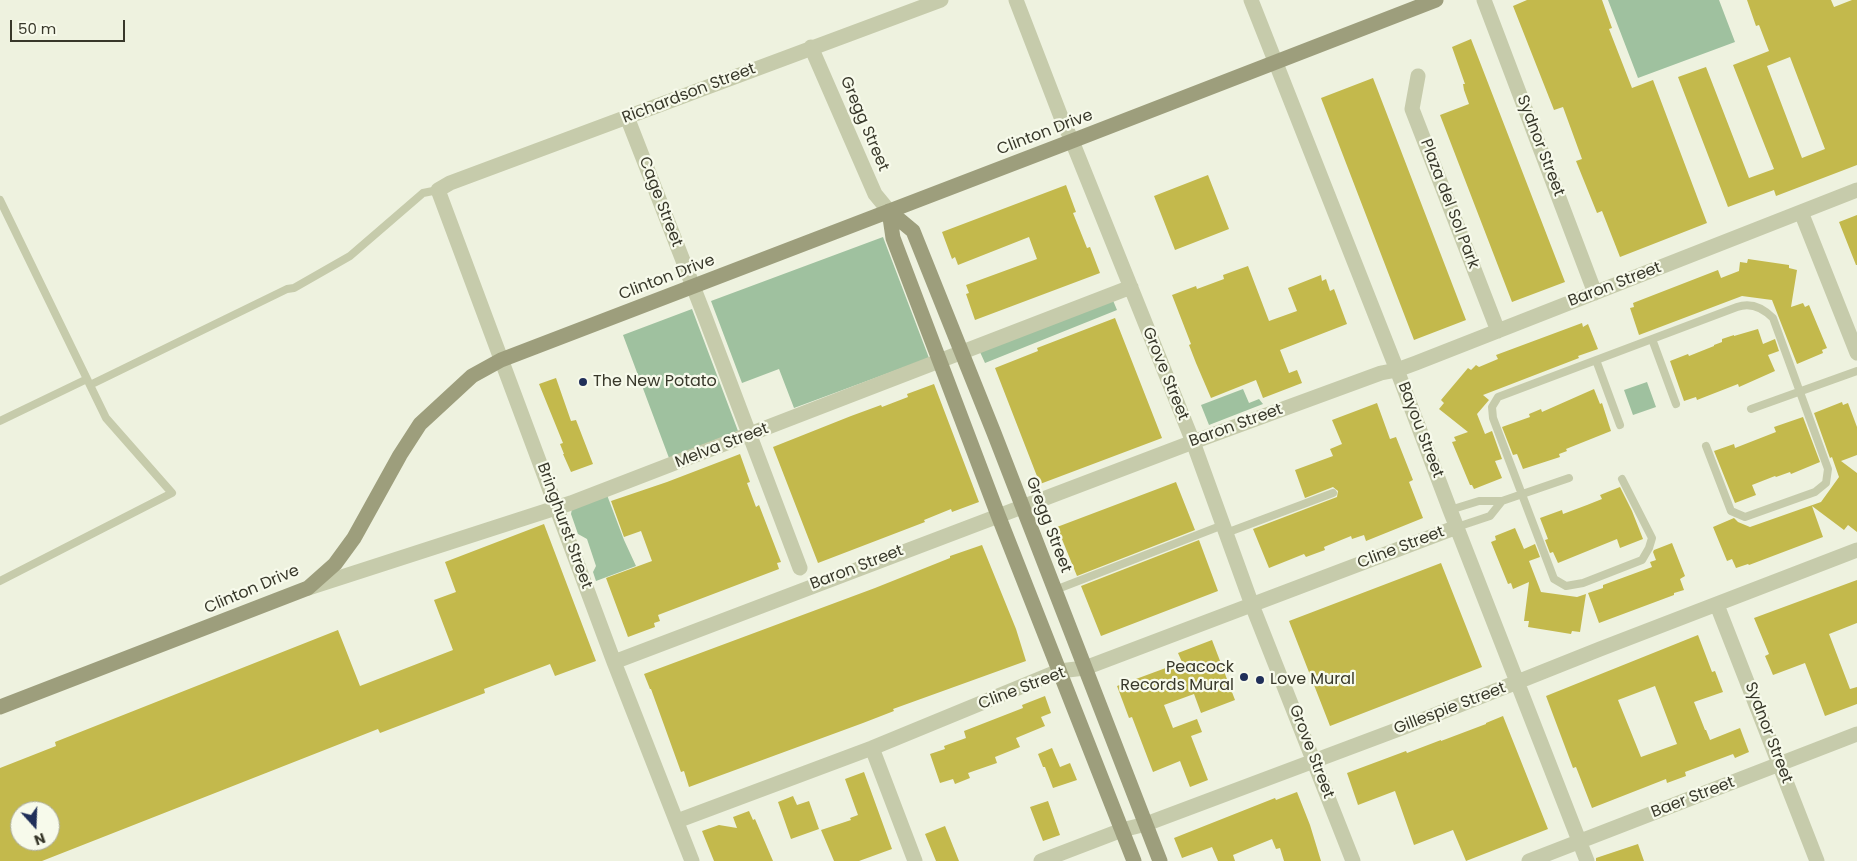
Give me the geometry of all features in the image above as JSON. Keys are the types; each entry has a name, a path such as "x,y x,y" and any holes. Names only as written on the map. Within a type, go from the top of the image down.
{"main road":[{"name":"Clinton Drive","path":"0,707 308,588 335,564 354,538 400,455 420,424 472,376 501,360 1072,142 1436,0"},
{"name":"Gregg Street","path":"889,211 913,232 1160,861"},
{"name":"Gregg Street","path":"889,211 893,238 998,515 1134,861"}],"street":[{"name":"Richardson Street","path":"438,190 450,183 941,0"},
{"name":"Grove Street","path":"1016,0 1060,117 1072,142 1193,442 1252,605 1353,861"},
{"name":"Bayou Street","path":"1251,0 1587,861"},
{"name":"Sydnor Street","path":"1484,0 1595,293"},
{"name":"Gregg Street","path":"812,47 875,194 889,211"},
{"name":"Plaza del Sol Park","path":"1418,76 1412,109 1498,331"},
{"name":"Cage Street","path":"627,117 800,568"},
{"name":"Bringhurst Street","path":"438,190 614,662 692,861"},
{"name":"Baron Street","path":"614,662 1193,442 1381,373 1397,370 1857,190"},
{"path":"1801,212 1857,353"},
{"name":"Melva Street","path":"308,588 557,508 1131,287"},
{"name":"Cline Street","path":"677,821 872,748 1059,671 1085,668 1456,527"},
{"name":"Gillespie Street","path":"1041,861 1122,830 1146,824 1315,762 1857,550"},
{"name":"Sydnor Street","path":"1717,605 1817,861"},
{"name":"Baer Street","path":"1529,861 1857,734"},
{"path":"872,748 915,861"}],"lane":[{"path":"0,421 287,289 294,288 350,256 422,193 438,190"},
{"path":"0,200 2,210 106,418 172,493 0,581"},
{"path":"1622,480 1652,538 1650,548 1642,560 1582,583 1566,586 1554,579 1493,418 1492,407 1498,397 1743,305 1763,308 1773,318 1800,391 1828,469 1826,483 1814,492 1745,517 1731,510 1706,446"},
{"path":"1652,339 1676,404"},
{"path":"1596,360 1620,425"},
{"path":"1751,409 1857,371"},
{"name":"Cline Street","path":"1450,510 1478,500 1502,500 1569,478"},
{"path":"1055,590 1225,529 1333,493"},
{"name":"Cline Street","path":"1456,527 1490,516 1502,500"}],"green space":[{"path":"1608,0 1719,0 1735,42 1638,78"},
{"path":"883,237 929,358 794,408 779,369 742,383 711,301"},
{"path":"1112,298 1117,310 985,363 980,352"},
{"path":"692,309 738,431 669,458 623,335"},
{"path":"1647,382 1656,407 1633,415 1624,390"},
{"path":"1243,389 1249,403 1259,399 1263,404 1209,425 1201,405"},
{"path":"607,495 636,566 596,581 593,572 596,566 587,539 578,534 571,514 572,509"}],"building":[{"path":"1527,0 1602,0 1612,28 1609,29 1632,88 1653,80 1707,223 1620,257 1602,211 1597,213 1576,161 1582,159 1563,107 1554,110 1513,6"},
{"path":"1747,0 1831,0 1834,7 1857,0 1857,165 1776,196 1774,190 1728,207 1678,77 1706,67 1749,178 1774,169 1733,65 1769,51 1759,25 1756,26","holes":["1790,57 1825,149 1802,158 1767,66"]},
{"path":"1471,39 1565,282 1512,302 1440,115 1469,104 1464,90 1463,84 1465,84 1452,47"},
{"path":"1373,78 1466,320 1414,340 1321,98"},
{"path":"1208,175 1229,229 1175,250 1154,196"},
{"path":"1066,185 1076,212 1073,213 1087,248 1090,247 1100,273 975,320 966,294 969,293 966,285 1037,259 1029,237 958,265 955,257 952,259 942,232"},
{"path":"1857,215 1857,265 1856,265 1839,222"},
{"path":"1748,259 1789,265 1789,268 1797,270 1791,307 1803,303 1805,307 1809,305 1827,348 1822,350 1823,353 1797,364 1772,300 1742,296 1639,335 1630,308 1634,307 1633,303 1718,270 1721,278 1739,271 1740,262 1747,263"},
{"path":"1248,266 1269,321 1297,311 1288,288 1321,275 1322,281 1326,279 1330,291 1334,289 1347,324 1280,350 1289,373 1297,370 1302,383 1263,398 1256,380 1211,398 1189,345 1191,344 1172,295 1196,286 1197,289 1224,279 1223,275"},
{"path":"1115,318 1162,438 1040,484 995,368 1038,351 1037,348"},
{"path":"1582,323 1583,327 1588,324 1598,349 1483,395 1489,400 1477,414 1485,434 1492,431 1502,459 1495,461 1502,478 1474,489 1470,485 1452,442 1456,441 1454,437 1468,432 1439,409 1444,403 1441,400 1468,368 1471,370 1476,365 1479,367 1498,359 1496,355"},
{"path":"1758,329 1763,344 1775,339 1779,351 1768,355 1775,371 1739,387 1738,384 1697,400 1696,397 1684,401 1670,361 1714,346 1722,342 1722,339"},
{"path":"556,378 571,421 576,420 593,464 571,472 560,444 563,443 539,384"},
{"path":"934,384 979,502 952,512 951,509 924,520 925,522 818,563 773,447 851,416 908,397 907,394"},
{"path":"1594,389 1600,404 1602,403 1611,431 1566,449 1567,451 1559,454 1560,457 1523,469 1517,454 1513,455 1502,427 1530,417 1529,414 1541,409 1542,412"},
{"path":"1842,402 1843,405 1848,403 1857,427 1857,455 1841,461 1857,473 1857,532 1848,525 1844,530 1812,506 1823,537 1749,565 1736,568 1732,559 1727,561 1713,527 1734,518 1738,522 1750,527 1821,502 1839,477 1814,413"},
{"path":"1377,403 1390,439 1396,437 1413,480 1409,482 1423,518 1366,541 1364,535 1352,539 1351,536 1324,547 1325,550 1306,557 1304,554 1269,568 1253,529 1337,497 1338,491 1333,487 1305,498 1295,470 1333,456 1330,449 1342,444 1332,420"},
{"path":"1803,417 1820,462 1791,474 1790,472 1775,476 1752,485 1756,495 1735,503 1714,451 1734,444 1735,448 1776,432 1774,427"},
{"path":"740,454 750,482 747,483 756,507 759,505 781,562 777,563 779,569 658,615 660,621 654,623 655,627 628,637 606,578 652,561 641,531 624,537 611,501"},
{"path":"1176,482 1195,530 1077,576 1057,527"},
{"path":"1620,487 1643,539 1620,548 1617,539 1558,563 1553,552 1550,553 1545,540 1548,539 1540,518 1562,510 1563,514 1587,505 1602,499 1600,495"},
{"path":"544,524 596,661 555,676 550,664 484,689 485,693 380,733 378,729 42,861 0,861 0,768 56,746 55,742 338,630 360,686 453,650 434,600 456,592 445,562"},
{"path":"1515,528 1524,549 1535,544 1540,557 1529,561 1541,592 1577,597 1586,594 1580,632 1572,631 1571,634 1528,627 1529,621 1524,621 1529,582 1513,589 1511,583 1508,584 1491,542 1496,540 1495,536"},
{"path":"1199,540 1218,591 1101,636 1081,586"},
{"path":"1672,543 1685,576 1680,579 1684,590 1599,623 1588,593 1603,588 1603,585 1652,567 1650,562 1656,560 1654,550"},
{"path":"982,545 1016,629 1026,661 893,709 894,711 863,723 689,787 684,771 681,772 644,674 875,588 950,558 950,556"},
{"path":"1441,563 1482,667 1330,726 1289,621"},
{"path":"1857,580 1857,623 1829,634 1850,689 1857,687 1857,704 1825,716 1805,663 1773,675 1765,656 1769,654 1754,618"},
{"path":"1698,635 1712,672 1715,671 1723,692 1694,702 1705,730 1710,740 1740,728 1749,752 1735,758 1733,754 1685,772 1686,776 1667,783 1666,779 1592,808 1576,767 1573,768 1546,696","holes":["1655,686 1677,744 1641,757 1618,700"]},
{"path":"1212,640 1235,700 1201,713 1194,694 1164,705 1173,728 1197,719 1202,732 1191,736 1208,780 1190,787 1180,761 1153,772 1132,717 1129,718 1117,686 1182,662 1178,653"},
{"path":"1045,696 1051,713 1041,717 1045,726 1016,738 1020,747 995,757 997,763 968,773 970,778 955,784 953,779 940,783 930,754 945,749 944,746 966,738 964,731 1023,708 1022,705"},
{"path":"1503,716 1548,829 1466,861 1453,830 1414,845 1395,791 1358,805 1347,773 1406,751 1407,753 1441,741"},
{"path":"1052,748 1060,767 1070,763 1077,780 1053,788 1038,754"},
{"path":"864,772 892,849 859,861 834,861 821,830 851,820 850,818 858,815 845,779"},
{"path":"1297,792 1321,861 1284,861 1280,848 1276,849 1272,839 1233,855 1235,861 1218,861 1212,847 1182,858 1174,838 1275,798 1276,800"},
{"path":"793,796 797,805 809,801 819,829 791,839 778,802"},
{"path":"1048,801 1060,835 1043,841 1030,807"},
{"path":"749,811 753,820 755,819 773,861 714,861 702,831 719,825 737,828 733,817"},
{"path":"945,826 959,861 936,861 925,834"},
{"path":"1638,844 1644,861 1596,861 1596,858"}],"place":[{"name":"The New Potato","path":"583,382"},
{"name":"Peacock Records Mural","path":"1244,677"},
{"name":"Love Mural","path":"1260,680"}]}
